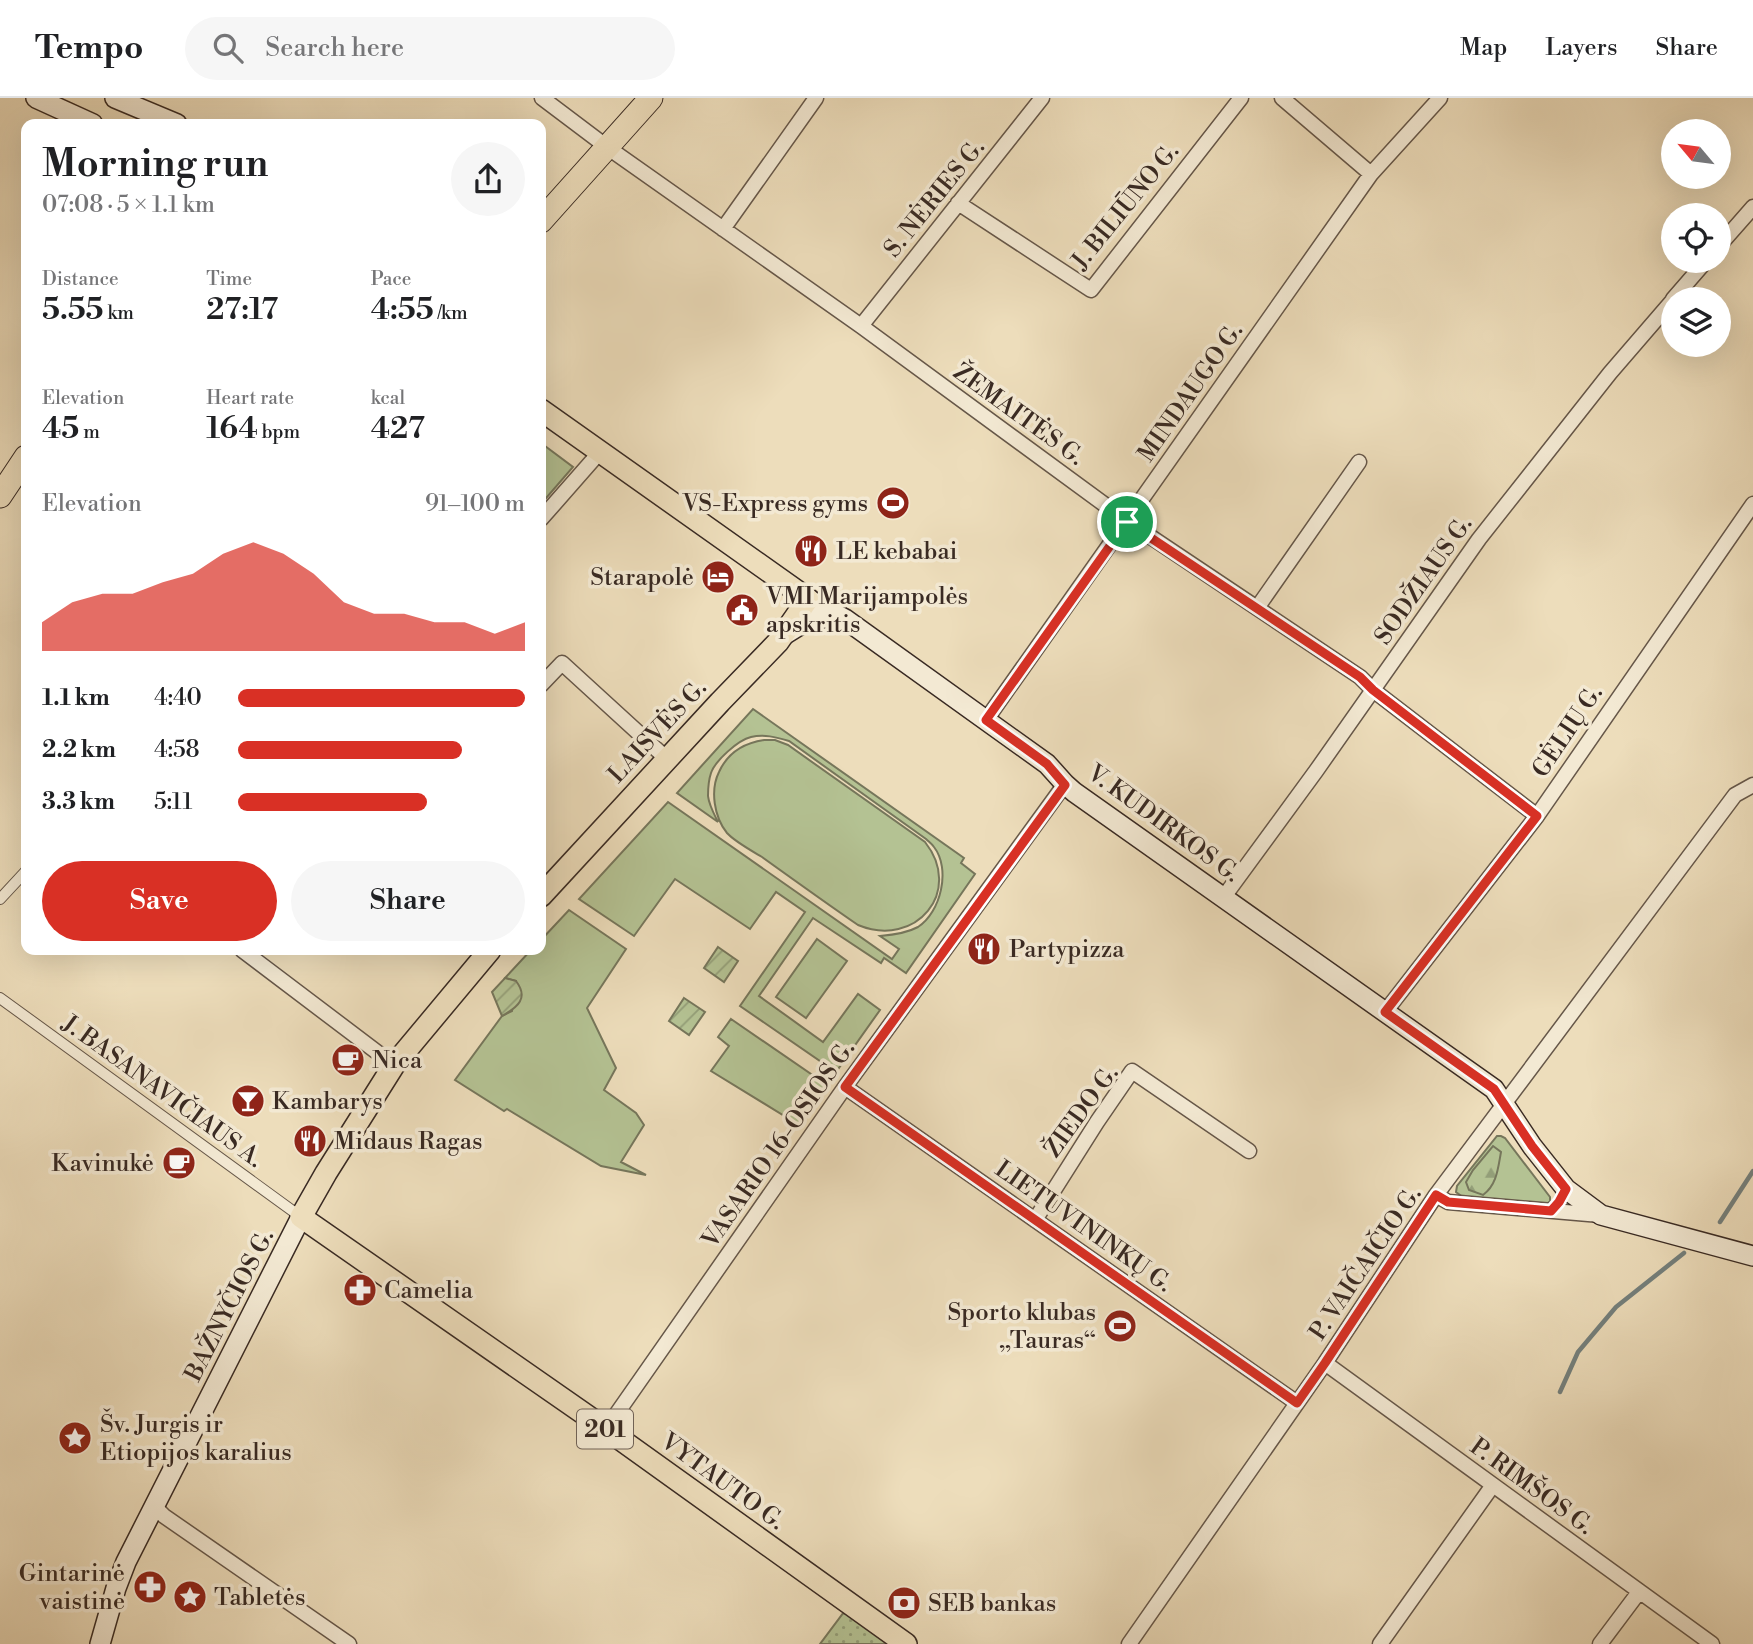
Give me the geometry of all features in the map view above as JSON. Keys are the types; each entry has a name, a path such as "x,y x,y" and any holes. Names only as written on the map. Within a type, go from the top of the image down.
{"highway":[{"path":"546,215 651,98"},
{"path":"0,496 21,464"}],"main road":[{"path":"36,98 82,119"},
{"path":"115,98 165,119"},
{"name":"V. KUDIRKOS G.","path":"546,414 808,599 837,615 986,720 1047,764 1065,785 1494,1089 1532,1146 1566,1189 1601,1215 1753,1256"},
{"name":"LAISVĖS G.","path":"546,891 783,636 808,599"},
{"path":"783,636 805,622 837,615"},
{"path":"301,1217 394,1065 486,955"},
{"name":"VYTAUTO G.","path":"301,1217 606,1429 906,1644"},
{"name":"BAŽNYČIOS G.","path":"100,1644 126,1562 301,1217"}],"street":[{"name":"ŽEMAITĖS G.","path":"542,98 861,326 1127,522 1360,677 1373,690 1537,816"},
{"path":"723,229 816,98"},
{"name":"S. NĖRIES G.","path":"861,326 1042,98"},
{"name":"J. BILIŪNO G.","path":"958,203 1091,290 1241,98"},
{"path":"1282,98 1371,174"},
{"name":"MINDAUGO G.","path":"986,720 1371,174 1440,98"},
{"path":"1731,232 1753,207"},
{"name":"SODŽIAUS G.","path":"1683,287 1696,273"},
{"name":"SODŽIAUS G.","path":"1223,898 1479,540 1609,373 1661,313"},
{"path":"546,513 600,453"},
{"path":"1257,608 1359,462"},
{"name":"GĖLIŲ G.","path":"1385,1012 1537,816 1753,504"},
{"path":"546,680 562,663 667,759"},
{"name":"VASARIO 16-OSIOS G.","path":"606,1429 845,1087 1065,785"},
{"name":"P. VAIČAIČIO G.","path":"1129,1644 1325,1363 1436,1195 1735,795 1753,785"},
{"path":"0,899 21,876"},
{"path":"249,955 394,1065"},
{"name":"J. BASANAVIČIAUS A.","path":"0,998 301,1217"},
{"name":"ŽIEDO G.","path":"1035,1220 1132,1071 1249,1151"},
{"name":"LIETUVININKŲ G.","path":"845,1087 1297,1403"},
{"path":"1551,1211 1566,1189"},
{"path":"1436,1195 1448,1202 1601,1215"},
{"name":"P. RIMŠOS G.","path":"1325,1363 1712,1644"},
{"path":"1380,1644 1493,1485"},
{"path":"154,1506 164,1516 349,1644"},
{"path":"1600,1644 1639,1592"}],"green space":[{"path":"546,447 573,467 546,498"},
{"path":"753,709 964,858 961,863 975,874 906,973 884,958 881,963 813,918 759,996 823,1042 858,994 880,1010 836,1072 740,1006 805,912 776,892 750,929 675,879 634,936 579,899 668,802 892,959 899,949 880,936 918,927 933,911 938,901 942,867 939,856 926,839 789,741 775,737 751,737 740,742 713,768 708,796 718,822 677,793"},
{"path":"764,740 775,740 788,745 925,842 936,861 939,879 936,896 928,911 915,922 898,929 879,930 858,925 727,833 719,819 715,803 716,779 727,759 737,750"},
{"path":"569,910 626,949 587,1008 616,1068 604,1090 636,1113 644,1125 621,1162 646,1175 601,1166 455,1080 502,1016 512,1011 516,981 505,978 526,955 546,955 546,935"},
{"path":"817,939 847,961 806,1018 776,997"},
{"path":"718,947 738,961 724,982 704,968"},
{"path":"505,978 516,981 522,997 513,1009 502,1016 492,992"},
{"path":"684,998 705,1012 689,1035 669,1021"},
{"path":"731,1019 827,1085 799,1125 711,1071 729,1046 718,1037"},
{"path":"1497,1136 1505,1138 1550,1197 1546,1205 1464,1198 1456,1192 1457,1186"},
{"path":"1493,1146 1501,1152 1491,1186 1483,1195 1469,1190 1466,1182"},
{"path":"850,1604 906,1644 820,1644"}],"waterway":[{"path":"1720,1222 1753,1171"},
{"path":"1560,1392 1578,1352 1616,1307 1684,1253"}],"place":[{"name":"VS-Express gyms","path":"893,503"},
{"name":"LE kebabai","path":"811,551"},
{"name":"Starapolė","path":"718,577"},
{"name":"VMI Marijampolės apskritis","path":"742,610"},
{"name":"Partypizza","path":"984,949"},
{"name":"Nica","path":"348,1060"},
{"name":"Kambarys","path":"248,1101"},
{"name":"Midaus Ragas","path":"310,1141"},
{"name":"Kavinukė","path":"179,1163"},
{"name":"Camelia","path":"360,1290"},
{"name":"Sporto klubas „Tauras“","path":"1120,1326"},
{"name":"Šv. Jurgis ir Etiopijos karalius","path":"75,1438"},
{"name":"Gintarinė vaistinė","path":"150,1587"},
{"name":"Tabletės","path":"190,1597"},
{"name":"SEB bankas","path":"904,1603"}],"route":[{"path":"1127,522 1360,677 1373,690 1537,816 1385,1012 1494,1089 1532,1146 1566,1189 1551,1211 1448,1202 1436,1195 1297,1403 845,1087 1065,785 1047,764 986,720 1127,522"}]}
